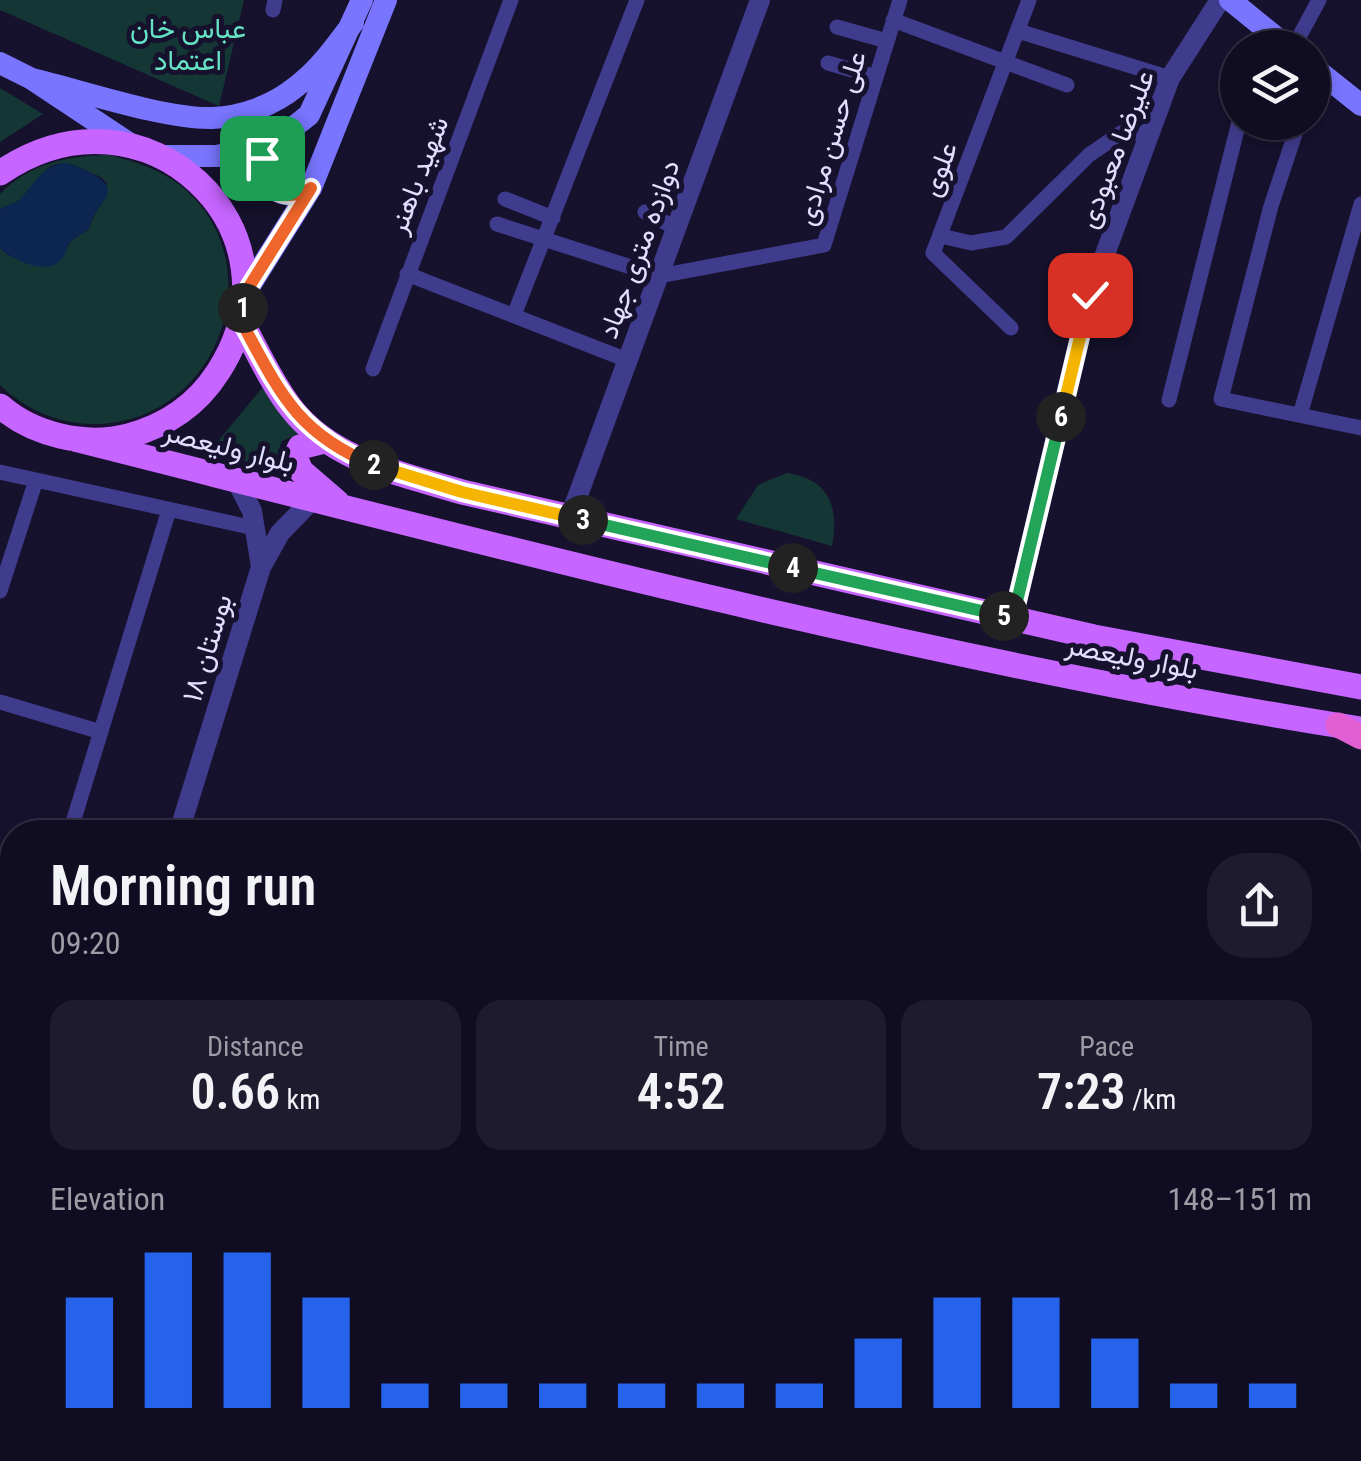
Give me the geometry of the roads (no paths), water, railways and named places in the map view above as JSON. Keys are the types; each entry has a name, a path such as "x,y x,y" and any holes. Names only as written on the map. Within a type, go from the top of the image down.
{"main road":[{"path":"311,188 284,196 268,186 261,168 266,150 309,115 362,0"},
{"path":"78,440 114,439 150,430 182,412 209,387 229,356 242,308 311,188 386,0"},
{"path":"32,79 161,110 211,118 236,114 274,102 297,86 318,67 353,23"},
{"path":"0,63 32,79 130,144"},
{"path":"1330,83 1361,105"},
{"path":"0,173 30,154 62,143 96,140 130,144 163,156 191,175 223,214 242,262 242,308"},
{"path":"163,156 217,156 273,143"},
{"name":"بلوار ولیعصر","path":"242,308 292,408 324,441 389,470 462,492 1094,637 1361,686"},
{"name":"بلوار ولیعصر","path":"3,411 42,431 727,602 1084,680 1353,730"},
{"path":"324,441 300,447 296,458 301,471 345,508"},
{"path":"1084,680 1094,637"}],"street":[{"name":"شهید باهنر","path":"372,369 511,0"},
{"path":"514,315 636,0"},
{"name":"دوازده متری جهاد","path":"570,516 760,0"},
{"name":"علی حسن مرادی","path":"658,276 824,245 900,0"},
{"name":"علوی","path":"1012,328 933,253 1029,0"},
{"name":"علیرضا معبودی","path":"1013,618 1090,295 1170,78 1220,0"},
{"path":"1301,30 1318,0"},
{"path":"893,20 1067,86"},
{"path":"837,27 887,41"},
{"path":"1018,30 1170,78"},
{"path":"828,63 876,77"},
{"path":"940,236 971,243 1006,236 1089,155 1120,133 1150,134"},
{"path":"1169,400 1234,140"},
{"path":"1293,140 1271,206 1222,400 1361,428"},
{"path":"505,199 553,218"},
{"path":"1300,415 1361,204"},
{"path":"645,212 676,228"},
{"path":"497,224 658,276"},
{"path":"408,274 628,360"},
{"path":"0,472 254,528"},
{"path":"0,591 36,480"},
{"name":"بوستان ۱۸","path":"183,820 261,566 252,511 236,480"},
{"path":"261,566 280,533 313,499"},
{"path":"74,820 169,510"},
{"path":"0,702 100,732"}],"water":[{"path":"64,163 99,178 106,184 106,196 89,228 69,243 56,264 39,267 21,262 0,248 0,209 21,198 45,171"}],"park label":[{"name":"عباس خان اعتماد","path":"188,44"}]}
